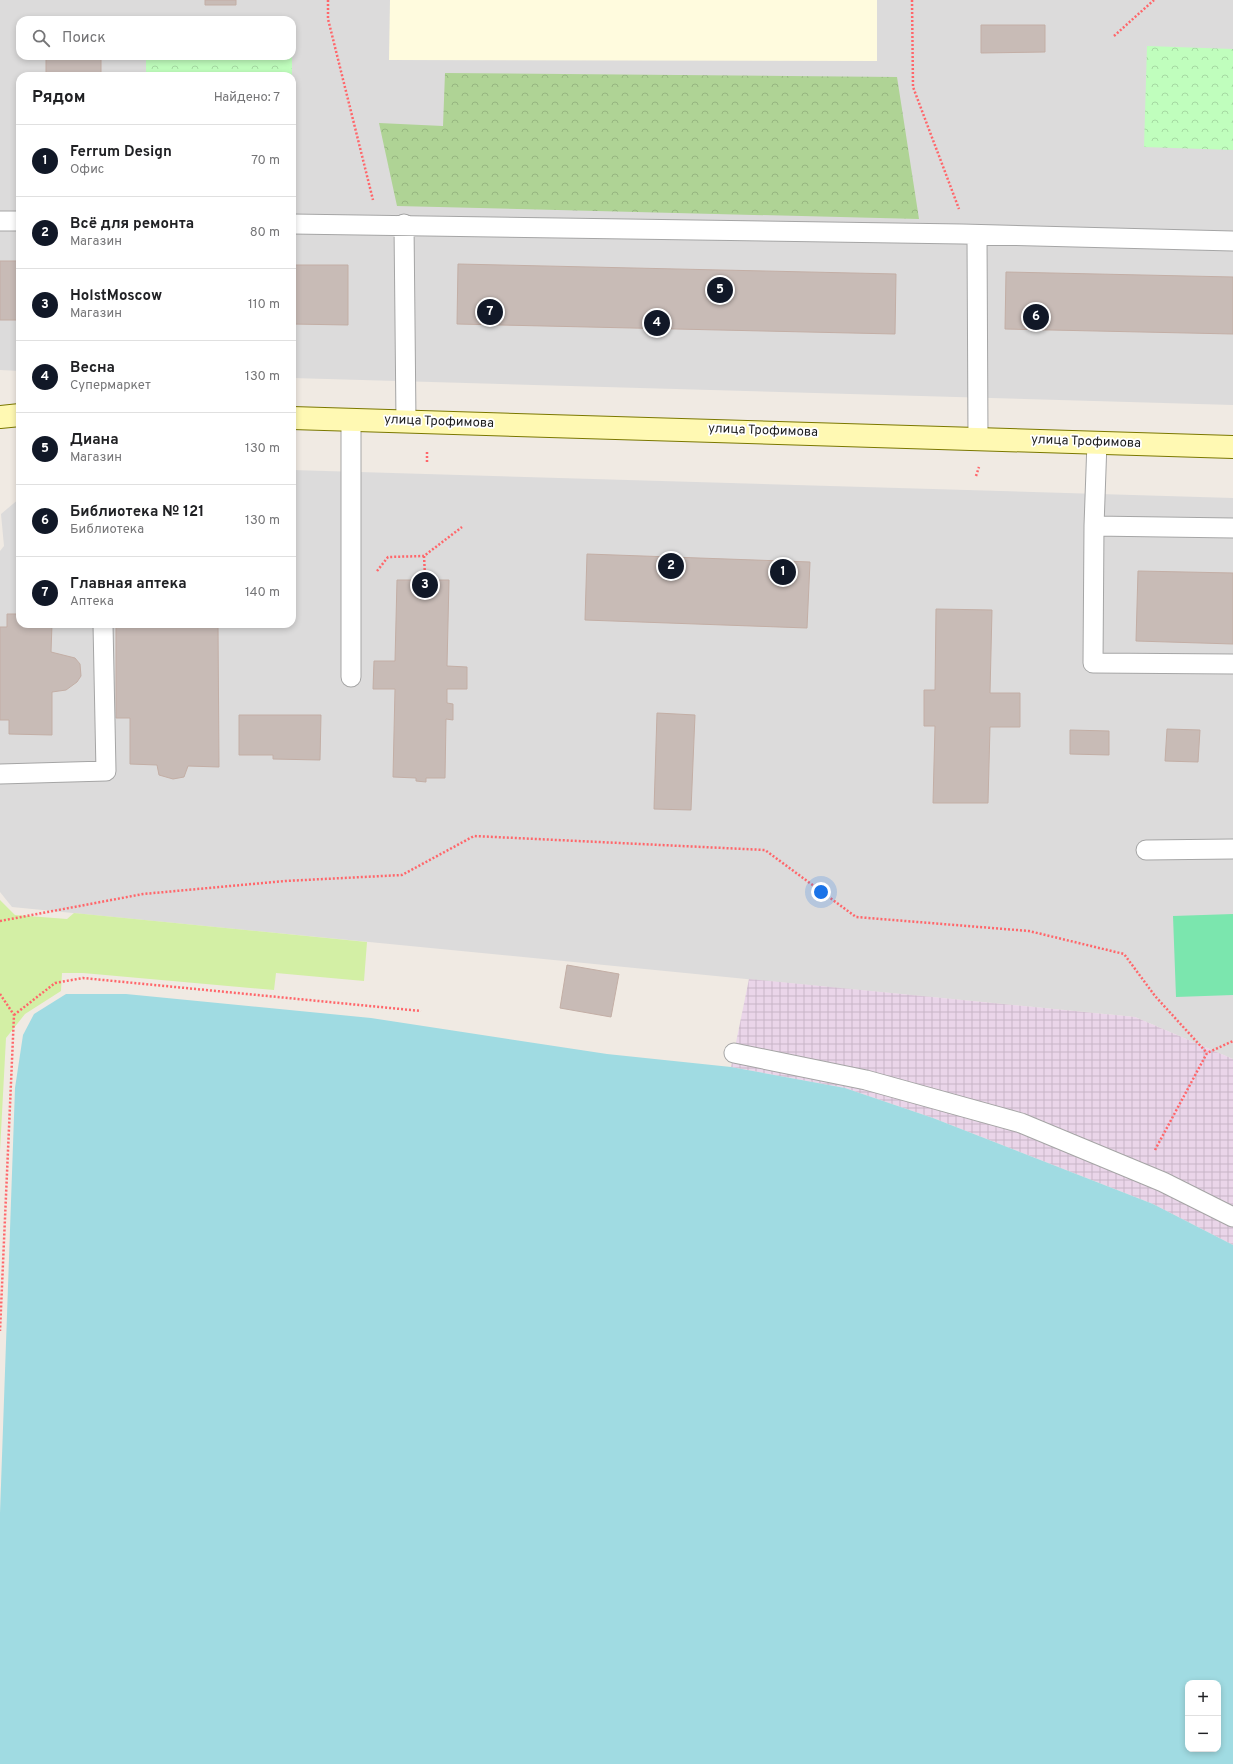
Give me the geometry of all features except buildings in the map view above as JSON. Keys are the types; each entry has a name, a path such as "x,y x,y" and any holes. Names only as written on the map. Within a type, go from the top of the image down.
{"main road":[{"path":"0,409 16,411"},
{"path":"0,417 16,415"},
{"name":"улица Трофимова","path":"296,418 1233,447"}],"lane":[{"path":"0,221 16,221"},
{"path":"296,224 404,224 969,234 1233,241"},
{"path":"404,224 406,421"},
{"path":"969,234 978,438"},
{"path":"351,419 351,677"},
{"path":"1097,442 1094,526 1093,663 1233,664"},
{"path":"1094,526 1233,528"},
{"path":"0,774 106,771 103,628"},
{"path":"1146,850 1233,849"},
{"path":"734,1053 866,1080 1021,1123 1163,1182 1233,1217"}],"path":[{"path":"328,0 328,19 380,225"},
{"path":"912,0 913,87 969,234"},
{"path":"1114,36 1154,0"},
{"path":"351,582 368,583 388,557 424,556 462,527"},
{"path":"424,556 425,576"},
{"path":"0,920 143,894 285,881 402,875 474,836 765,850 856,917 1029,931 1124,954 1155,996 1206,1053"},
{"path":"14,1015 55,983 83,978 421,1011"},
{"path":"0,994 14,1015 0,1331"},
{"path":"1142,1173 1206,1053 1233,1041"}],"shaded area":[{"path":"0,0 1233,0 1233,405 296,378 296,72 16,72 16,371 0,370"},
{"path":"390,0 877,0 877,61 389,60"},
{"path":"296,470 1233,498 1233,1059 1135,1017 12,907 0,892 0,551 4,546 1,514 16,501 16,628 296,628"},
{"path":"749,979 1135,1017 1233,1059 1233,1245 1153,1204 933,1118 845,1088 731,1067"}],"green space":[{"path":"1147,46 1233,49 1233,150 1144,147"},
{"path":"146,60 292,60 292,72 146,72"},
{"path":"445,73 897,77 919,219 397,206 379,123 443,126"},
{"path":"0,900 15,915 67,919 74,913 367,942 364,981 276,973 274,990 83,973 62,973 61,991 25,1014 6,1038 0,1151"},
{"path":"1233,914 1233,995 1176,997 1173,916"}],"water":[{"path":"66,994 126,994 371,1018 607,1054 731,1067 845,1088 933,1118 1153,1204 1233,1245 1233,1764 0,1764 0,1513 15,1088 23,1035 34,1014"}],"place":[{"name":"Диана","path":"720,290"},
{"name":"Главная аптека","path":"490,312"},
{"name":"Библиотека № 121","path":"1036,317"},
{"name":"Весна","path":"657,323"},
{"name":"Всё для ремонта","path":"671,566"},
{"name":"Ferrum Design","path":"783,572"},
{"name":"HolstMoscow","path":"425,585"}]}
